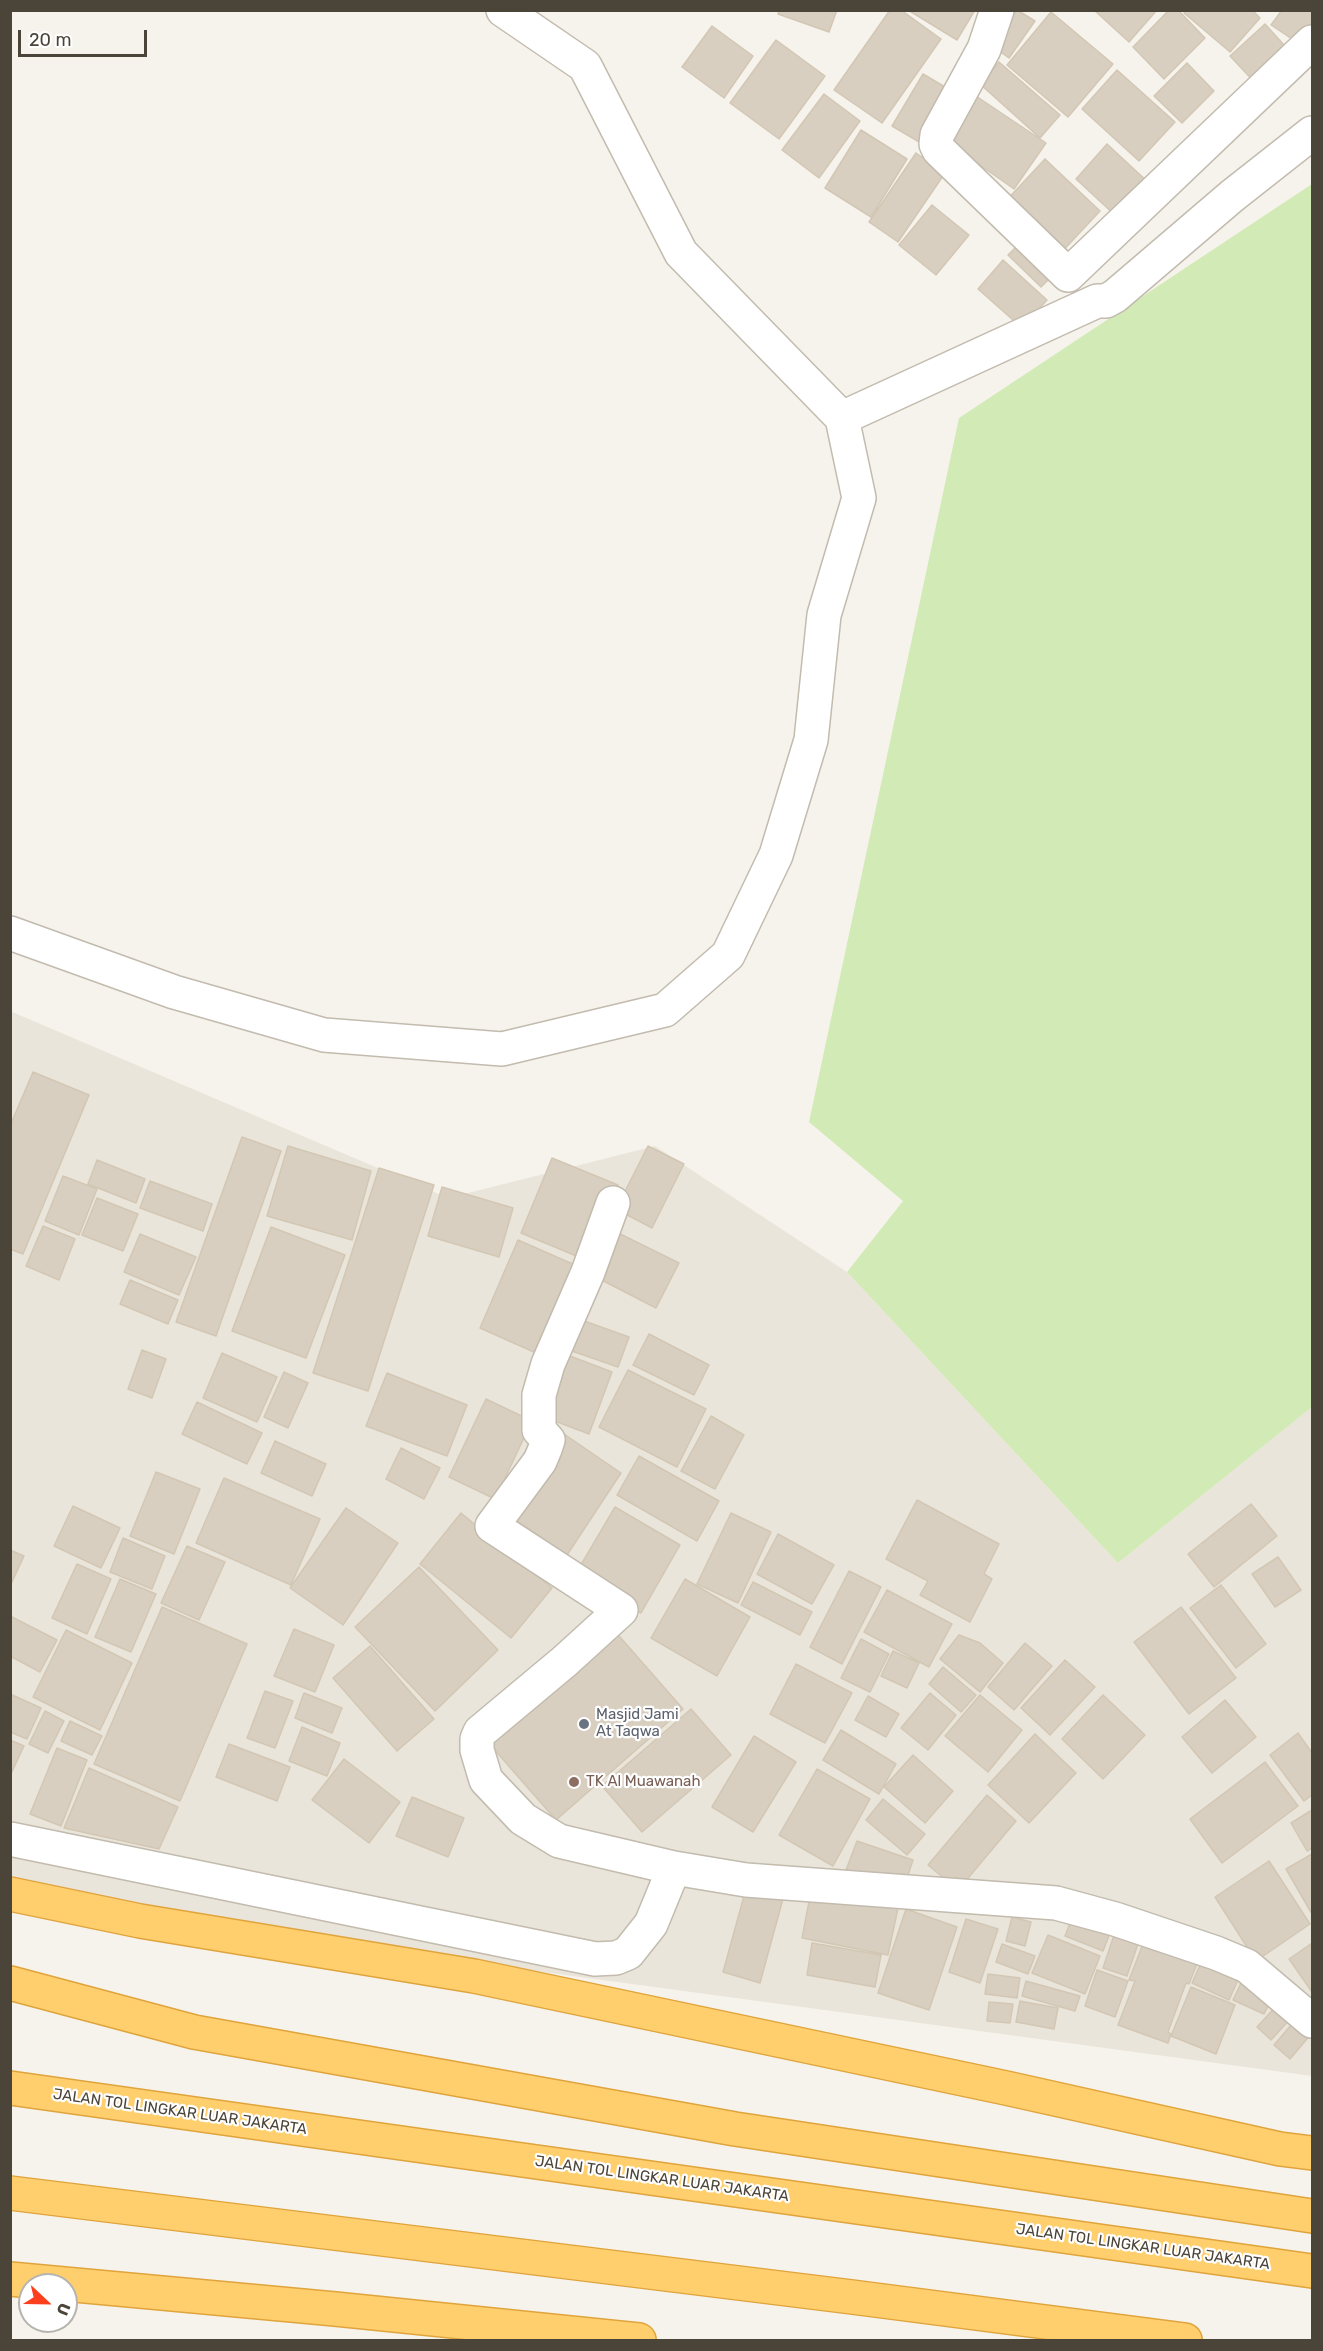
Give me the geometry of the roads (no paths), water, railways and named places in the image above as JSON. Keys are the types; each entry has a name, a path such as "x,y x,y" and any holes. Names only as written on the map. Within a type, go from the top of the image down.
{"highway":[{"path":"10,1894 140,1921 474,1976 1280,2149 1312,2153"},
{"path":"10,1983 194,2032 735,2129 1312,2216"},
{"name":"JALAN TOL LINGKAR LUAR JAKARTA","path":"10,2088 1312,2271"},
{"path":"10,2193 840,2295 1185,2340"},
{"path":"10,2279 639,2340"}],"street":[{"path":"10,933 174,992 324,1035 502,1049 665,1010 728,955 776,855 811,740 824,615 859,498 842,418 681,253 585,66 503,10"},
{"path":"997,10 984,49 937,135 936,144 939,150 1068,275 1312,42"},
{"path":"842,418 1097,301 1106,301 1115,296 1232,196 1312,133"},
{"path":"613,1203 588,1272 549,1364 539,1395 539,1430 548,1440 545,1449 540,1461 492,1526 621,1610 565,1661 480,1732 477,1739 477,1750 486,1780 523,1819 559,1841 674,1868 746,1880 1056,1903 1115,1919 1216,1953 1247,1966 1312,2021"},
{"path":"10,1839 595,1959 616,1958 628,1953 651,1924 674,1868"}],"place":[{"name":"Masjid Jami At Taqwa","path":"584,1724"},
{"name":"TK Al Muawanah","path":"574,1782"}]}
